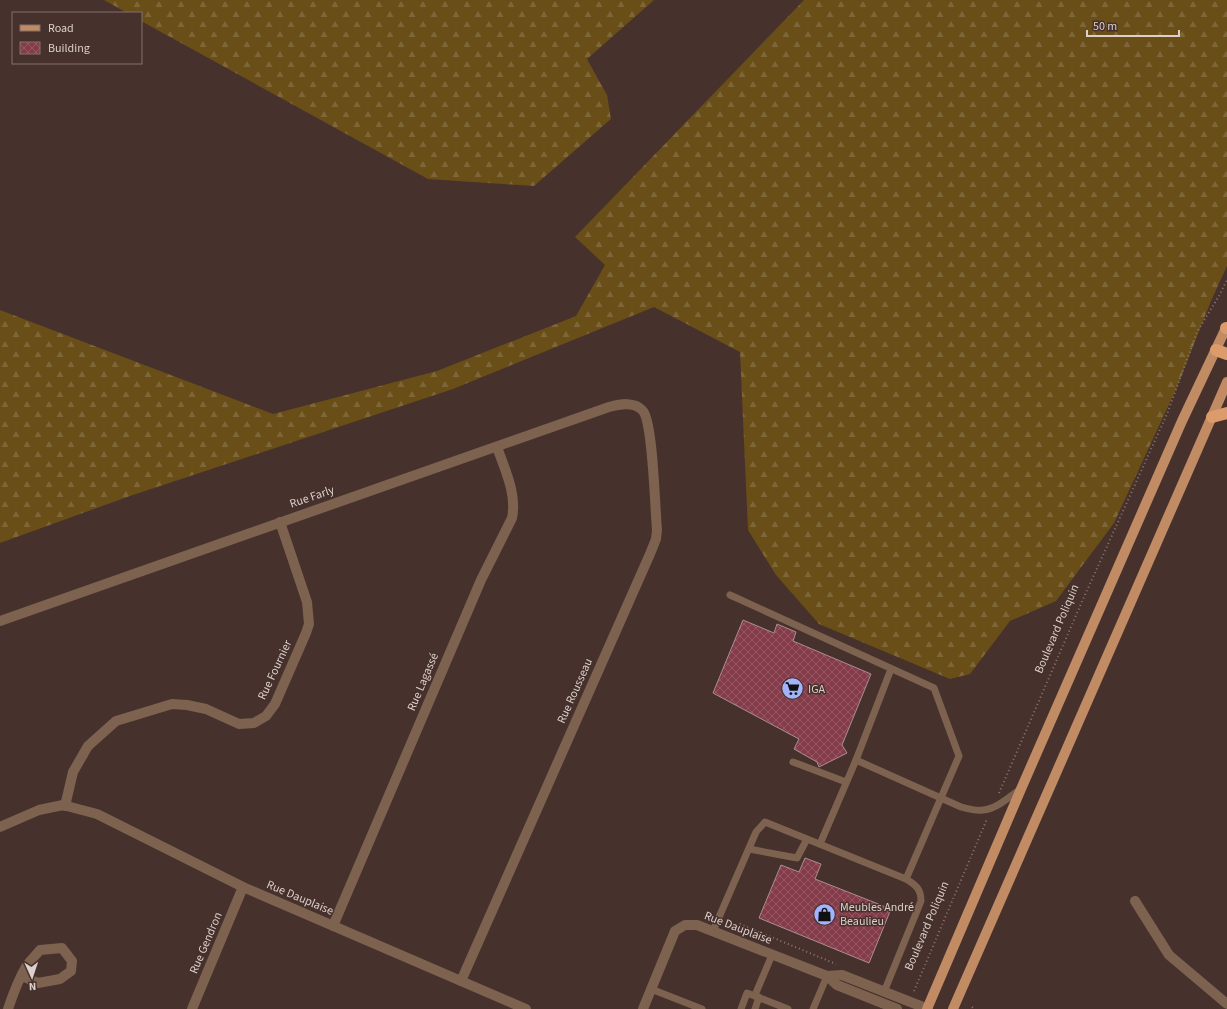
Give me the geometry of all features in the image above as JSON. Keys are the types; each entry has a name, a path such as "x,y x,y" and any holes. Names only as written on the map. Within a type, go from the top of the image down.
{"highway":[{"path":"1212,417 1227,413"}],"main road":[{"path":"927,1009 1021,789 1179,428 1222,352 1226,328"},
{"path":"953,1009 1227,382"}],"street":[{"name":"Rue Farly","path":"0,621 609,407 617,405 635,405"},
{"name":"Rue Rousseau","path":"461,981 656,539 657,530 648,426 643,411 635,405"},
{"name":"Rue Lagassé","path":"332,926 481,580 512,518 514,509 512,492 497,447"},
{"name":"Rue Fournier","path":"65,806 73,772 88,746 116,721 172,704 206,709 239,724 254,723 266,716 275,704 309,624 307,602 280,522"},
{"path":"0,827 39,810 63,805 65,806"},
{"name":"Rue Dauplaise","path":"65,806 97,814 243,887 526,1009"},
{"name":"Rue Gendron","path":"192,1009 243,887"},
{"path":"1135,901 1170,955 1227,1004"},
{"name":"Rue Dauplaise","path":"643,1009 675,931 685,925 697,925 827,976 837,985 893,1008"},
{"path":"8,1009 22,976 28,964 40,950 62,948 72,961 71,971 60,979 38,983 22,976"},
{"name":"Rue Dauplaise","path":"827,976 842,975 927,1009"},
{"path":"893,1008 896,997"}],"lane":[{"path":"730,594 934,688 959,756 906,879"},
{"path":"820,844 856,760 891,669"},
{"path":"856,760 961,807 972,810 992,808 1021,789"},
{"path":"793,762 846,782"},
{"path":"713,931 756,832 765,822 916,884 921,892 921,900 884,992"},
{"path":"749,849 797,858 807,839"},
{"path":"754,1009 757,996 772,955"},
{"path":"814,1009 827,976"},
{"path":"651,989 702,1009"},
{"path":"741,1009 748,993 788,1009"}],"path":[{"name":"Boulevard Poliquin","path":"908,991 914,991 985,822 1059,657 1084,597 1175,396 1197,332 1220,296 1227,280"},
{"path":"713,931 740,924 843,966"}],"green space":[{"path":"104,0 654,0 587,59 607,95 611,119 534,186 428,179 142,22 142,12 125,12"},
{"path":"804,0 1227,0 1227,266 1211,301 1177,387 1114,523 1056,601 1010,621 970,674 950,679 819,624 776,575 748,530 740,352 654,307 453,389 130,496 0,543 0,310 273,414 437,371 576,316 605,265 575,237"}],"building":[{"path":"743,620 774,633 777,624 796,632 793,641 871,674 842,745 847,753 819,767 817,762 794,749 799,739 713,693"},
{"name":"Meubles André Beaulieu","path":"805,858 821,864 815,879 891,909 869,963 759,918 781,865 799,872"}],"place":[{"name":"IGA","path":"793,689"},
{"name":"Meubles André Beaulieu","path":"825,914"}]}
